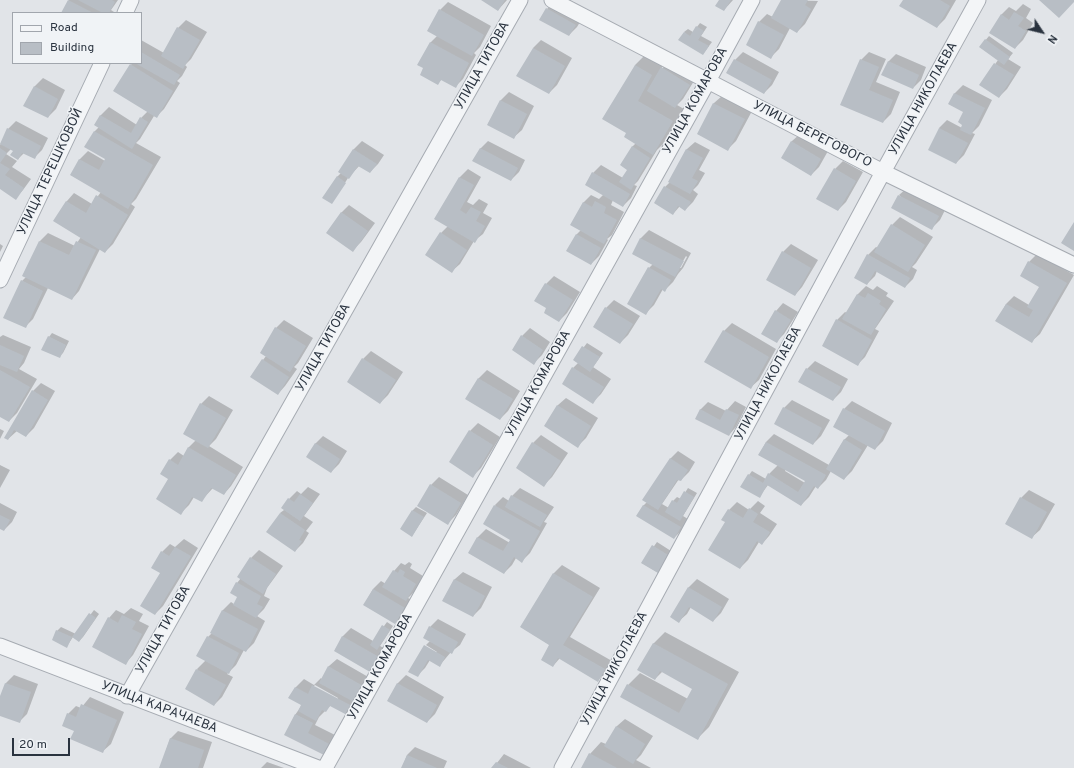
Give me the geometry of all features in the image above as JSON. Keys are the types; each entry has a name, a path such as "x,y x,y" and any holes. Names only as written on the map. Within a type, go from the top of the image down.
{"street":[{"path":"126,12 132,0"},
{"name":"УЛИЦА ТИТОВА","path":"127,696 520,0"},
{"name":"УЛИЦА БЕРЕГОВОГО","path":"552,0 883,172 1074,266"},
{"name":"УЛИЦА КОМАРОВА","path":"325,768 752,0"},
{"name":"УЛИЦА НИКОЛАЕВА","path":"562,768 883,172 978,0"},
{"name":"УЛИЦА ТЕРЕШКОВОЙ","path":"0,280 102,64"},
{"name":"УЛИЦА КАРАЧАЕВА","path":"0,646 318,768"}],"building":[{"path":"68,0 91,12 62,12"},
{"path":"78,0 112,0 115,2 110,12 101,12"},
{"path":"481,0 505,0 498,11"},
{"path":"719,0 731,0 724,11 715,6"},
{"path":"781,0 808,0 805,5 811,9 797,33 771,18"},
{"path":"903,0 940,0 950,6 937,28 899,6"},
{"path":"1039,0 1074,0 1074,2 1059,18"},
{"path":"546,8 576,25 569,36 539,20"},
{"path":"439,9 484,35 472,56 427,31"},
{"path":"1014,12 1024,18 1018,26 1026,31 1015,49 989,33 1001,14 1009,20"},
{"path":"758,21 784,35 771,59 746,45"},
{"path":"696,26 704,31 698,40 709,46 703,55 678,40 684,32 690,36"},
{"path":"177,27 200,40 183,69 161,56"},
{"path":"985,39 1010,57 1004,65 979,47"},
{"path":"430,42 469,63 456,88 441,80 438,85 420,75 423,68 417,65"},
{"path":"533,48 565,66 549,94 516,76"},
{"path":"142,53 180,75 174,85 137,64 142,64"},
{"path":"734,59 772,80 764,94 726,73"},
{"path":"860,59 879,67 869,90 893,100 883,123 840,105"},
{"path":"888,61 919,75 913,89 881,75"},
{"path":"994,63 1014,75 999,98 979,85"},
{"path":"130,64 173,91 157,118 113,91"},
{"path":"635,65 652,75 638,101 673,121 653,155 624,137 626,133 602,119"},
{"path":"661,67 690,85 675,108 647,91"},
{"path":"34,86 58,99 48,118 23,106"},
{"path":"954,93 985,108 971,135 960,130 962,125 958,122 963,112 948,104"},
{"path":"500,100 527,114 514,139 487,125"},
{"path":"713,103 745,119 728,151 697,134"},
{"path":"100,115 131,133 140,117 148,122 132,149 94,125"},
{"path":"7,128 41,146 35,159 22,153 18,160 10,155 13,151 0,144"},
{"path":"939,128 968,143 956,164 928,150"},
{"path":"94,131 153,165 128,209 70,175 79,159 99,170 105,159 84,147"},
{"path":"791,141 821,159 811,176 781,158"},
{"path":"632,146 650,158 631,190 619,182 627,170 620,165"},
{"path":"0,148 7,153 0,163"},
{"path":"480,148 518,168 511,181 472,161"},
{"path":"353,149 377,164 370,173 358,166 349,179 338,172"},
{"path":"686,149 703,158 692,178 698,181 690,194 668,182"},
{"path":"0,163 10,169 5,175 24,188 16,200 0,189"},
{"path":"834,168 856,181 838,211 816,199"},
{"path":"592,172 630,194 623,207 585,185"},
{"path":"337,176 346,183 332,204 322,198"},
{"path":"459,177 474,185 460,210 466,214 471,207 481,212 476,221 485,226 475,243 434,219"},
{"path":"664,186 691,202 685,211 678,206 673,215 654,203"},
{"path":"96,195 128,215 105,253 53,221 66,201 86,213"},
{"path":"898,195 939,216 932,230 891,208"},
{"path":"595,201 606,207 604,213 617,220 604,244 570,225 583,202 592,207"},
{"path":"341,212 368,231 353,252 326,233"},
{"path":"1074,222 1074,251 1061,243"},
{"path":"891,224 925,245 908,272 874,252"},
{"path":"440,232 467,250 452,273 425,255"},
{"path":"576,234 601,248 591,265 566,251"},
{"path":"640,238 684,261 675,277 632,254"},
{"path":"39,241 69,255 76,241 96,250 72,300 22,276"},
{"path":"782,251 811,268 795,296 766,280"},
{"path":"867,254 910,278 905,288 875,271 867,285 854,278"},
{"path":"1028,261 1067,283 1032,343 995,321 1006,304 1029,317 1033,310 1027,307 1039,287 1020,276"},
{"path":"648,267 671,280 665,292 661,289 646,315 627,304"},
{"path":"21,280 43,291 26,328 3,318"},
{"path":"545,283 573,300 559,322 544,313 546,308 534,301"},
{"path":"868,293 881,301 879,304 886,309 871,335 842,319 857,294 865,298"},
{"path":"605,307 633,324 620,344 593,327"},
{"path":"775,310 791,320 777,343 761,334"},
{"path":"836,319 872,340 858,366 822,346"},
{"path":"275,327 306,346 290,372 260,353"},
{"path":"723,330 769,357 751,389 704,362"},
{"path":"521,335 543,350 534,365 512,350"},
{"path":"48,336 66,345 60,358 41,350"},
{"path":"0,345 24,356 17,372 0,365"},
{"path":"582,346 600,357 590,372 573,360"},
{"path":"362,358 396,380 380,404 347,382"},
{"path":"262,359 289,377 278,395 250,377"},
{"path":"572,367 604,387 593,404 562,384"},
{"path":"806,368 841,387 833,401 798,382"},
{"path":"0,370 30,387 9,422 0,417"},
{"path":"478,378 513,399 500,420 465,399"},
{"path":"32,390 48,400 26,437 14,430 8,440 4,438"},
{"path":"200,403 226,418 208,448 183,434"},
{"path":"557,405 591,426 578,448 544,426"},
{"path":"783,407 822,428 813,445 774,424"},
{"path":"843,408 885,431 875,450 833,427"},
{"path":"700,409 720,420 726,409 739,415 729,436 695,419"},
{"path":"469,430 493,445 473,478 449,462"},
{"path":"844,439 862,450 844,480 826,469"},
{"path":"532,442 561,461 544,487 516,468"},
{"path":"766,442 826,475 818,489 814,486 801,506 767,485 760,498 740,487 748,474 763,483 768,473 798,492 805,481 758,455"},
{"path":"315,443 340,459 331,473 306,457"},
{"path":"188,447 236,475 224,495 211,488 202,502 192,497 181,515 156,499 168,479 160,474 169,459 178,465"},
{"path":"670,458 688,470 681,481 677,480 658,510 642,500"},
{"path":"430,484 461,503 448,525 417,506"},
{"path":"684,491 694,497 680,521 665,512 672,500 677,503"},
{"path":"300,494 313,503 300,521 281,508 288,498 294,502"},
{"path":"511,495 547,515 540,527 505,507"},
{"path":"1020,497 1047,512 1032,539 1005,524"},
{"path":"494,505 540,531 522,563 514,557 504,574 468,553 477,537 503,551 510,540 483,524"},
{"path":"643,505 681,527 674,539 636,516"},
{"path":"749,508 758,514 753,522 770,532 762,545 757,541 740,569 708,550 725,522 721,520 728,509 743,518"},
{"path":"412,510 424,517 412,537 400,529"},
{"path":"280,513 305,530 299,540 302,541 295,552 266,532"},
{"path":"0,515 10,520 4,531 0,529"},
{"path":"652,545 668,555 658,573 641,563"},
{"path":"175,547 191,556 155,615 140,606 160,573 151,568 161,551 169,556"},
{"path":"250,557 276,574 263,594 237,577"},
{"path":"400,569 405,572 403,576 416,584 406,601 382,587 393,570 398,573"},
{"path":"553,573 593,597 563,645 605,669 598,682 558,658 553,667 541,660 549,645 520,627"},
{"path":"454,579 485,596 473,617 442,601"},
{"path":"236,582 261,596 257,604 263,607 256,618 233,605 237,597 230,593"},
{"path":"688,587 722,607 713,622 689,607 679,623 670,617"},
{"path":"373,589 405,608 395,624 363,605"},
{"path":"222,610 258,629 246,652 210,633"},
{"path":"89,613 96,618 79,642 72,637"},
{"path":"122,615 136,622 132,629 142,634 126,665 92,647 108,617 118,623"},
{"path":"382,625 390,630 377,650 370,645"},
{"path":"429,626 458,642 452,654 423,638"},
{"path":"56,630 72,637 67,648 52,640"},
{"path":"207,636 239,653 229,674 196,656"},
{"path":"342,636 379,657 370,672 334,651"},
{"path":"653,643 728,684 698,740 620,697 627,684 679,713 692,689 660,671 655,680 637,670"},
{"path":"424,645 445,657 440,667 428,660 418,677 408,672"},
{"path":"328,666 363,686 354,702 319,683"},
{"path":"196,669 226,685 214,706 185,689"},
{"path":"5,683 31,692 20,723 0,716 0,696"},
{"path":"397,683 437,705 427,723 387,701"},
{"path":"312,685 352,706 347,715 330,706 326,712 322,710 316,721 298,711 301,705 288,698 295,687 308,694"},
{"path":"81,704 117,720 103,753 70,739 74,731 62,726 67,713 76,717"},
{"path":"295,714 313,723 308,733 331,745 326,756 284,735"},
{"path":"616,726 645,744 633,764 604,746"},
{"path":"170,738 204,750 198,768 159,768"},
{"path":"589,753 617,768 581,768"},
{"path":"407,755 437,768 401,768"},
{"path":"496,762 508,768 491,768"}]}
